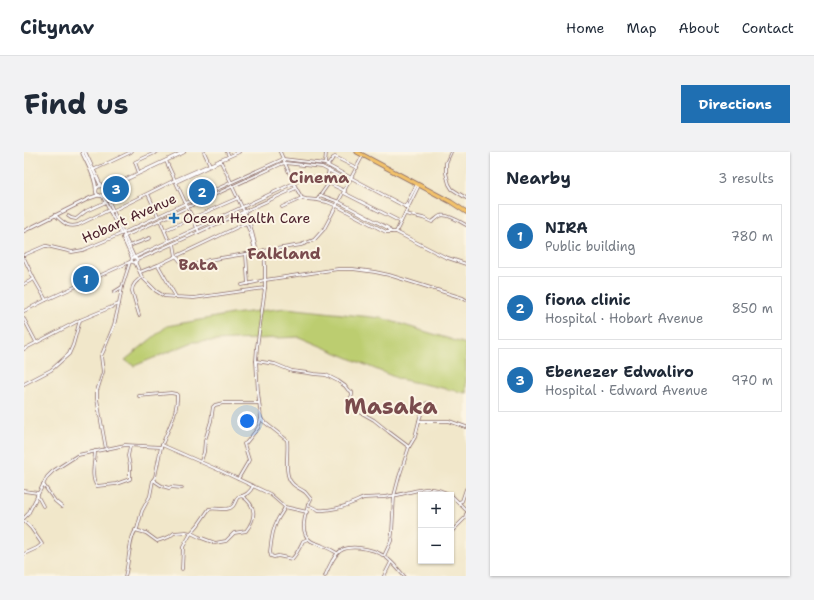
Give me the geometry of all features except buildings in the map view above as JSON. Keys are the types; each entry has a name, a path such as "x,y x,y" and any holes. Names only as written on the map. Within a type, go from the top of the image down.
{"main road":[{"path":"357,152 451,202 466,212"}],"street":[{"path":"84,152 102,186 105,188 103,194 111,211"},
{"path":"84,152 96,186 96,191"},
{"path":"93,170 131,152"},
{"path":"139,173 135,162 157,152"},
{"path":"24,231 90,198 103,194 116,184 184,152"},
{"path":"204,152 210,165"},
{"path":"227,152 229,156"},
{"path":"55,216 68,226 78,225 239,152"},
{"path":"280,152 302,198"},
{"path":"322,167 326,152"},
{"path":"451,152 446,163 446,173 452,189 466,198"},
{"path":"174,244 176,256 185,267 208,260 301,245 314,240 324,229 364,155"},
{"path":"328,165 335,157 357,168"},
{"path":"283,159 324,163 408,208"},
{"name":"Hobart Avenue","path":"24,257 45,246 72,252 78,251 122,233 283,159"},
{"path":"166,160 199,232"},
{"path":"176,181 220,161"},
{"path":"220,161 242,207 256,253"},
{"path":"285,163 322,167 349,181"},
{"name":"Hobart Avenue","path":"124,237 232,186 285,163"},
{"path":"326,181 329,170"},
{"path":"24,311 308,176 316,176 401,222"},
{"path":"317,200 329,183"},
{"path":"90,198 98,187 116,184"},
{"path":"405,207 418,185"},
{"path":"396,232 418,185"},
{"path":"136,261 296,188"},
{"path":"96,191 103,194 129,246 133,259 122,287 114,325 103,352 103,372 96,395 106,449"},
{"path":"148,194 158,216"},
{"path":"320,195 339,202 388,228 391,232"},
{"path":"165,230 238,198"},
{"path":"282,208 302,198 327,202 386,232 396,232 444,257 466,264"},
{"path":"68,216 76,219 86,211 106,202"},
{"path":"243,212 250,226 256,253"},
{"path":"405,214 423,218 432,222 441,215 444,215 458,220 466,225"},
{"path":"160,220 169,241"},
{"path":"140,272 246,223"},
{"path":"124,237 142,277 164,296 194,298 265,288"},
{"path":"129,246 150,238"},
{"path":"238,479 249,458 244,444 258,428 261,418 256,347 265,288 264,250"},
{"path":"246,254 248,284"},
{"path":"24,257 46,300"},
{"path":"133,259 136,259 136,261"},
{"path":"158,265 176,297"},
{"path":"242,285 265,280 338,270 362,270 390,275 466,300"},
{"path":"139,315 132,288 133,285 142,277"},
{"path":"24,284 34,278"},
{"path":"114,292 122,287"},
{"path":"24,349 80,320 119,304"},
{"path":"24,319 36,342"},
{"path":"24,384 51,370 68,355 73,345 80,320"},
{"path":"256,361 275,364 292,371 326,375 338,381 352,392 348,404 350,407 374,420 409,447"},
{"path":"125,576 128,569 134,530 137,529 142,511 148,501 162,446 175,411 177,395 172,393 140,396"},
{"path":"201,462 213,407 223,403 259,403"},
{"path":"384,556 391,540 394,496 409,447 415,437 420,415 425,409 427,403"},
{"path":"261,418 265,423 285,437 287,445 286,462 289,479 311,499 304,522 304,529 308,539 311,542 337,553"},
{"path":"419,421 448,422 466,427"},
{"path":"24,518 28,514 43,484 53,471 78,455 119,446 136,445 162,446 201,462 270,494 285,507 307,512"},
{"path":"95,451 93,471 95,484 97,486 116,484 130,479 128,456 130,446"},
{"path":"153,480 162,486 169,488 182,488"},
{"path":"43,484 62,508"},
{"path":"182,570 183,547 191,533 209,509 222,510 233,506 238,497 250,492 253,486"},
{"path":"308,505 316,509 325,510 349,505 365,498 383,498 414,490 433,488 443,492"},
{"path":"458,503 462,501 466,489"},
{"path":"24,491 38,494"},
{"path":"38,494 43,506"},
{"path":"134,530 146,533 159,541 177,533 191,533 215,543 226,541 234,533 246,531 250,525 253,516 253,509 249,501 242,496"},
{"path":"454,498 466,510"},
{"path":"285,507 275,525 270,555 274,557 278,556 292,559 300,549 303,541 308,539"},
{"path":"454,528 465,518 466,514"},
{"path":"24,521 42,544 24,554"},
{"path":"325,576 337,553 343,549 349,548 372,550 388,558 404,576"},
{"path":"388,558 389,565"},
{"path":"384,576 391,562"}],"green space":[{"path":"286,308 381,318 466,344 466,393 399,379 299,337 193,342 134,366 125,360 167,326 232,314"}],"place":[{"name":"Ebenezer Edwaliro","path":"116,189"},
{"name":"fiona clinic","path":"202,192"},
{"name":"Ocean Health Care","path":"174,218"},
{"name":"NIRA","path":"86,279"}],"district":[{"name":"Cinema","path":"319,177"},
{"name":"Falkland","path":"284,253"},
{"name":"Bata","path":"198,264"},
{"name":"Masaka","path":"391,406"}]}
